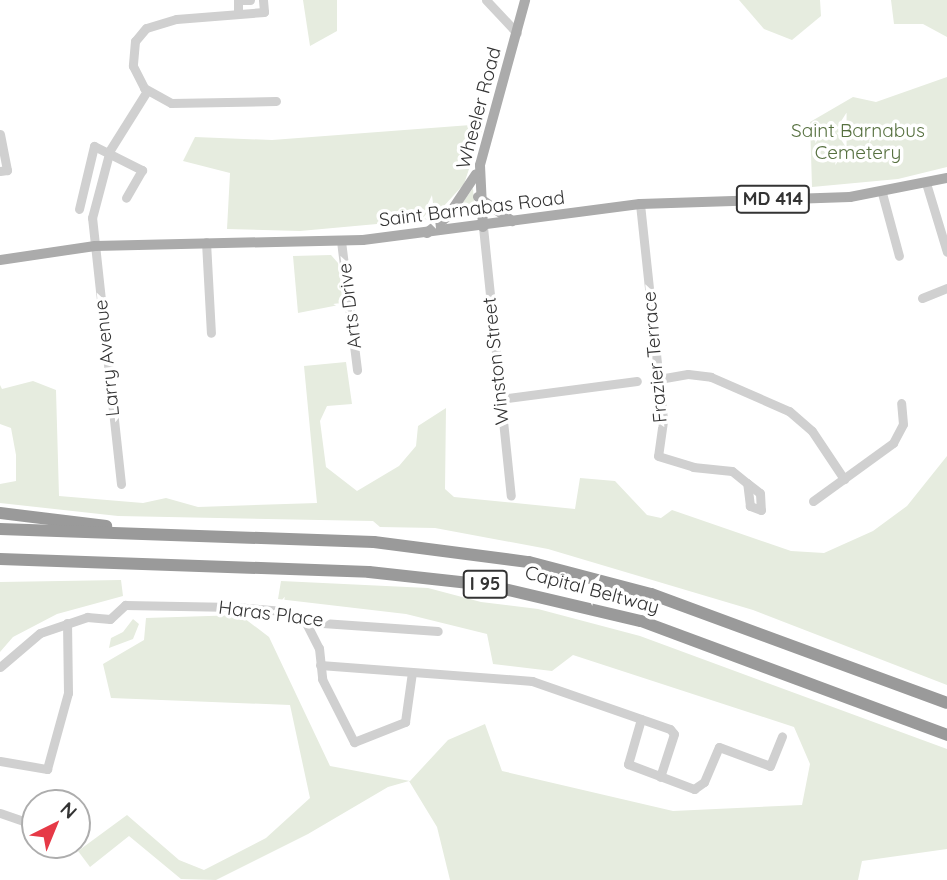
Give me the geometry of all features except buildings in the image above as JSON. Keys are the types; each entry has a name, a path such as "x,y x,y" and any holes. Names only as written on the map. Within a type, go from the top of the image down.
{"highway":[{"path":"0,513 69,523 281,539"},
{"name":"Capital Beltway","path":"0,529 415,545 569,571 694,608 947,703"},
{"name":"Capital Beltway","path":"0,559 369,572 498,586 641,621 947,735"}],"main road":[{"name":"Wheeler Road","path":"482,227 478,197 480,165 525,0"},
{"path":"427,233 448,216 480,165"},
{"name":"Saint Barnabas Road","path":"0,260 95,246 341,241 482,227 640,204 882,193 947,178"},
{"path":"478,197 514,222"}],"street":[{"path":"238,13 238,1 250,0"},
{"path":"263,0 264,12 176,19 142,31 133,47 133,66 147,91 171,103 276,101"},
{"path":"486,0 517,33"},
{"path":"110,150 147,91"},
{"path":"0,134 7,170 0,171"},
{"path":"79,209 94,146 110,150 142,170 125,198"},
{"name":"Larry Avenue","path":"110,150 94,208 93,233 121,484"},
{"path":"926,183 947,252"},
{"path":"882,193 899,256"},
{"name":"Frazier Terrace","path":"640,204 663,421 658,456 693,467 732,471 747,483"},
{"name":"Winston Street","path":"482,227 511,496"},
{"name":"Arts Drive","path":"341,241 358,370"},
{"path":"206,242 211,333"},
{"path":"922,298 947,288"},
{"path":"659,379 688,374 711,377 789,411 812,431 844,479"},
{"path":"500,399 637,381"},
{"path":"813,501 893,443 903,424 901,403"},
{"name":"Haras Place","path":"67,623 91,617 110,619 125,605 158,605 282,611 305,621 438,631"},
{"path":"305,621 316,641 320,665 347,733 359,743 405,722 412,672"},
{"path":"0,667 24,642 67,623 68,693 47,769 0,761"},
{"path":"320,665 532,681 641,719 674,734 660,777"},
{"path":"641,719 626,761 660,777 699,789 715,750 722,746 770,766 782,736"},
{"path":"0,813 21,820"}],"green space":[{"path":"303,0 337,0 337,31 310,46"},
{"path":"739,0 820,0 821,16 792,40 764,29"},
{"path":"891,0 947,0 947,37 923,24 894,24"},
{"name":"Saint Barnabus Cemetery","path":"947,77 947,167 898,179 812,187 810,122 853,97 876,102"},
{"path":"484,124 464,184 432,219 300,231 227,229 230,173 183,161 195,137 272,140"},
{"path":"473,188 475,216 453,219 452,218"},
{"path":"331,255 338,263 344,304 298,313 293,256"},
{"path":"346,362 352,404 327,406 320,421 326,467 357,491 399,466 416,446 418,426 446,408 445,489 454,497 575,509 580,478 615,481 647,515 661,518 672,510 791,551 824,553 873,531 907,506 947,456 947,685 753,610 548,549 435,528 380,527 373,521 118,516 0,503 0,484 16,481 16,455 11,428 0,424 0,385 2,389 33,381 56,390 59,496 143,503 166,498 198,507 317,503 304,366"},
{"path":"121,580 123,596 57,614 13,637 0,652 0,582"},
{"path":"281,581 428,588 481,602 538,609 640,636 947,749 947,849 862,861 858,880 450,880 437,827 409,781 388,787 308,834 216,880 181,879 129,836 90,867 84,859 91,859 91,841 127,815 179,860 204,870 266,838 310,798 290,705 111,698 103,664 144,640 146,618 240,615 269,637 330,766 410,781 448,740 485,724 502,771 673,811 802,805 810,764 794,727 573,655 552,671 493,664 487,634 406,614 278,599"},
{"path":"133,619 139,624 133,639 109,648 111,638 123,632"}]}
